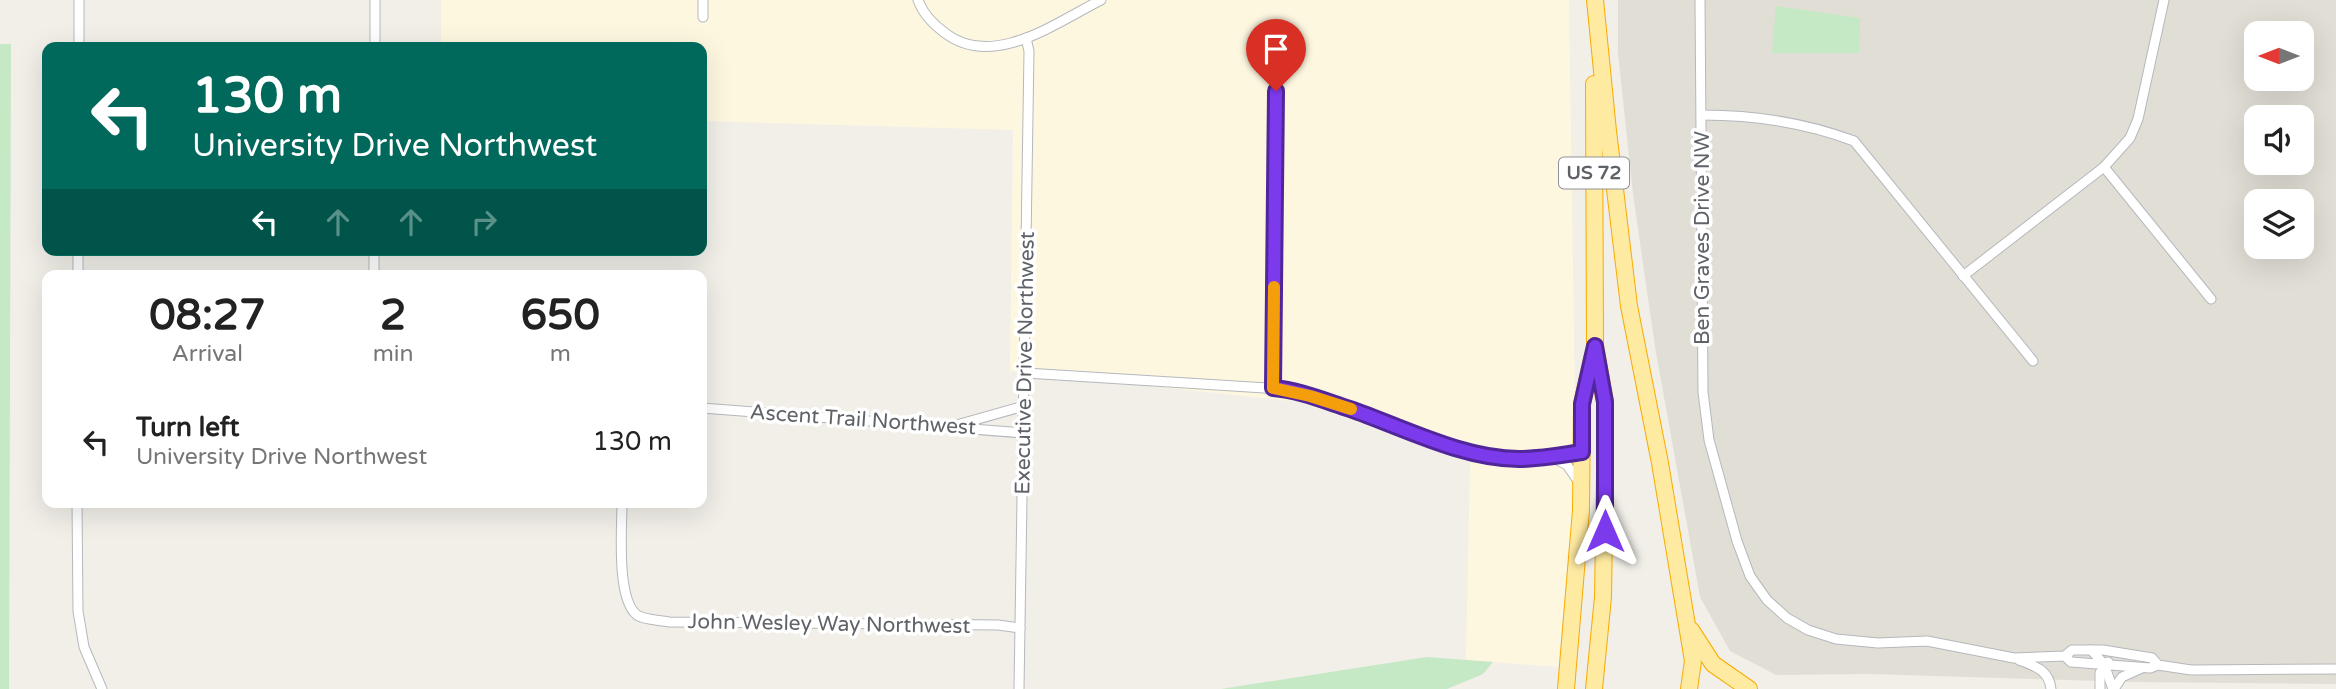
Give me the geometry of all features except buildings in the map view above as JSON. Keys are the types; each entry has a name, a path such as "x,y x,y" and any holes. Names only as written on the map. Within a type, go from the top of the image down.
{"highway":[{"name":"US 72","path":"1594,0 1595,346 1605,402 1604,582 1594,689"},
{"path":"1594,0 1626,281 1693,661 1689,689"},
{"name":"US 72","path":"1566,689 1582,491 1582,404 1595,346"},
{"name":"US 72","path":"1582,452 1596,466 1596,556 1597,568 1604,582"},
{"path":"1686,622 1713,664 1749,689"}],"street":[{"path":"79,0 79,42"},
{"path":"375,0 375,42"},
{"path":"703,0 703,17"},
{"path":"918,0 936,26 963,44 979,47 994,47 1026,38 1101,0"},
{"path":"1700,0 1702,115"},
{"path":"1964,276 2104,167 2130,138 2136,128 2164,0"},
{"name":"Executive Drive Northwest","path":"1019,689 1026,373 1029,51 1026,38"},
{"path":"1273,388 1276,91"},
{"name":"Ben Graves Drive NW","path":"2033,361 1854,141 1818,128 1736,115 1702,115 1703,392 1709,440 1737,541 1750,576 1767,600 1787,618 1808,630 1836,639 1878,643 1927,641 2014,658 2065,656 2072,650 2124,652 2152,658 2158,665"},
{"path":"2104,167 2211,299"},
{"path":"1026,373 1273,388 1310,396 1452,447 1485,455 1518,459 1582,452"},
{"path":"948,427 1024,406"},
{"name":"Ascent Trail Northwest","path":"707,408 1023,433"},
{"path":"1552,457 1567,465 1582,491"},
{"path":"77,508 78,611 84,647 102,689"},
{"name":"John Wesley Way Northwest","path":"622,508 622,562 627,603 638,616 669,622 998,625 1020,628"},
{"path":"2091,650 2104,664 2113,689"},
{"path":"2101,689 2104,664 2124,652"},
{"name":"Ben Graves Drive NW","path":"2065,656 2071,662 2143,668 2158,665 2191,670 2336,669"},
{"path":"2014,658 2045,672 2049,677 2050,689"},
{"path":"2113,689 2122,677 2143,668"}],"shaded area":[{"path":"441,0 1569,0 1576,475 1558,667 1466,660 1470,461 1300,402 1010,371 1013,130 707,121 707,42 441,42"},
{"path":"1618,0 2336,0 2336,684 2135,682 1868,674 1776,675 1730,651 1700,597 1655,347 1633,194 1618,53"}],"green space":[{"path":"1776,6 1860,18 1859,53 1772,53"},
{"path":"0,44 11,44 9,689 0,689"},
{"path":"1427,657 1493,662 1483,674 1447,689 1221,689"}],"slow traffic":[{"path":"1274,287 1273,388 1351,409"}],"route":[{"path":"1276,91 1273,388 1310,396 1452,447 1497,457 1552,457 1582,452 1582,404 1595,346 1605,402 1605,531"}]}
